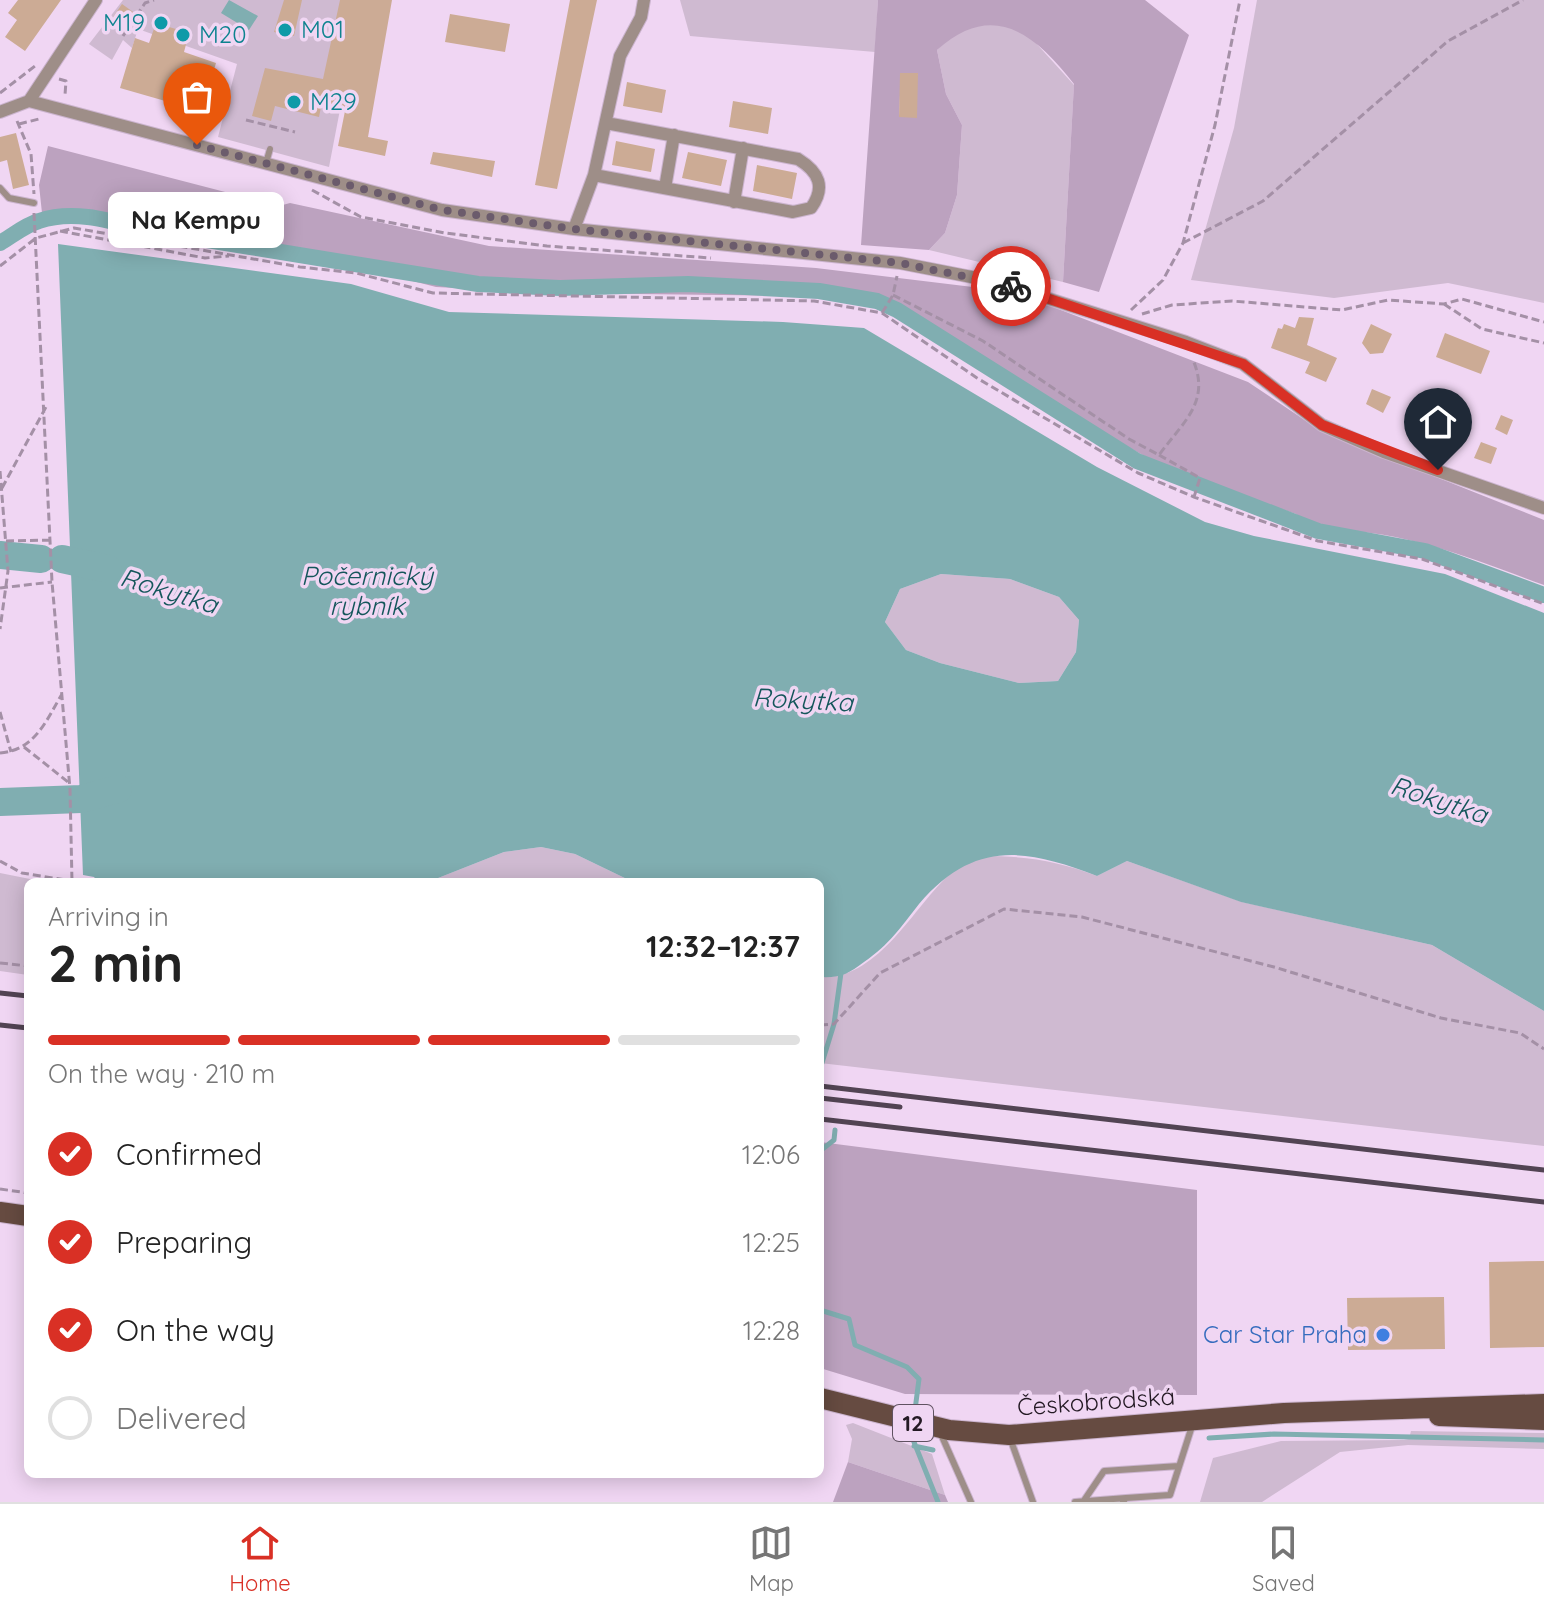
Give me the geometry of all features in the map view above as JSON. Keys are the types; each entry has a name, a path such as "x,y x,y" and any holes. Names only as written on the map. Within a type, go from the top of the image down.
{"main road":[{"path":"0,1212 24,1215"},
{"name":"Českobrodská","path":"824,1399 938,1428 1009,1435 1284,1413 1544,1404"},
{"name":"Českobrodská","path":"1379,1411 1475,1420 1544,1420"}],"street":[{"path":"29,101 96,0"},
{"path":"574,229 594,175 620,56 641,17 644,0"},
{"path":"4,110 29,101 442,210 574,229 900,263 992,281 1186,342 1243,364 1322,425 1384,452 1544,508"},
{"path":"594,175 793,212 811,208 819,196 819,180 812,168 798,159 606,123"},
{"path":"665,188 674,135"},
{"path":"734,202 743,148"}],"lane":[{"path":"266,163 270,149"},
{"path":"0,188 9,198 34,206"},
{"path":"1075,1502 1170,1495 1193,1421"},
{"path":"938,1428 971,1502"},
{"path":"1009,1435 1033,1502"},
{"path":"1083,1502 1104,1471 1179,1466"}],"path":[{"path":"123,36 145,3 154,0"},
{"path":"1119,321 1163,280 1183,243 1215,125 1240,0"},
{"path":"1183,243 1263,201 1448,41 1523,0"},
{"path":"4,110 19,124 31,154 46,405 52,582 70,783 72,878"},
{"path":"246,120 295,132"},
{"path":"0,266 36,238 57,230 86,229 356,273 433,293 814,301 882,313 977,378 1138,473 1194,497 1318,541 1422,559 1544,604"},
{"path":"57,230 205,258 233,255"},
{"path":"882,313 893,295 900,263"},
{"path":"893,295 983,341 1129,439 1200,478 1194,497"},
{"path":"1119,321 1172,305 1232,301 1342,310 1388,300 1444,304 1462,299 1544,322"},
{"path":"1444,304 1482,329 1544,343"},
{"path":"1159,455 1197,403 1202,387 1186,342"},
{"path":"2,488 46,405"},
{"path":"0,471 8,571 0,629"},
{"path":"6,541 50,540"},
{"path":"0,588 52,582"},
{"path":"0,753 24,747 35,739 62,694"},
{"path":"0,712 11,752"},
{"path":"24,747 70,783"},
{"path":"0,861 22,873 53,878"},
{"path":"824,1025 834,1024 880,973 1004,909 1082,917 1274,967 1441,1018 1520,1033 1544,1049"},
{"path":"0,963 24,966"},
{"path":"0,1189 24,1192"}],"shaded area":[{"path":"123,0 361,0 329,167 218,137 237,64 138,29 132,48 123,40 112,60 89,44"},
{"path":"680,0 878,0 875,52 690,36"},
{"path":"878,0 1145,0 1189,35 1099,292 1063,282 1074,84 1044,50 1028,38 1012,29 994,25 976,27 957,35 937,50 946,94 962,125 957,195 945,233 929,250 861,245","holes":["901,73 918,74 899,117"]},
{"path":"1257,0 1544,0 1544,303 1448,283 1334,298 1191,280 1234,128"},
{"path":"996,18 1025,31 1074,85 1063,282 929,250 945,233 957,195 962,125 946,94 937,50 957,29"},
{"path":"48,146 279,206 290,203 489,246 816,268 1014,292 1248,382 1321,431 1544,520 1544,585 1461,555 1405,539 1347,531 1318,531 1296,514 1177,474 1020,387 922,326 878,305 815,296 553,293 436,287 272,245 94,213 49,216 42,213 39,185"},
{"path":"941,574 1010,579 1059,597 1079,620 1076,652 1058,681 1019,683 940,663 906,650 885,622 900,589"},
{"path":"541,847 575,854 625,878 438,878 504,852"},
{"path":"984,856 1014,857 1042,860 1097,876 1127,861 1242,902 1432,945 1544,1011 1544,1146 824,1063 824,977 841,975 877,955 951,873"},
{"path":"0,873 25,878 24,974 0,971"},
{"path":"824,1143 1197,1190 1197,1395 905,1394 824,1369"},
{"path":"853,1423 932,1454 945,1495 848,1462 852,1439 846,1425"},
{"path":"1411,1431 1544,1433 1544,1449 1408,1445 1340,1452 1262,1502 1200,1502 1213,1458 1281,1441 1404,1440 1409,1439"},
{"path":"848,1462 945,1495 948,1502 833,1502"}],"water":[{"path":"229,0 258,16 249,30 221,13"},
{"name":"Počernický rybník","path":"58,244 351,284 449,312 783,322 864,328 1097,467 1205,522 1254,536 1445,574 1544,613 1544,1011 1432,945 1241,902 1127,861 1097,876 1024,856 981,860 939,883 881,949 849,972 827,977 824,977 824,878 625,878 575,854 541,847 504,852 438,878 83,875","holes":["941,574 1010,579 1059,597 1079,620 1076,652 1058,681 1019,683 940,663 906,650 885,622 900,589"]}],"building":[{"path":"18,0 61,0 25,51 5,37 17,20 8,13"},
{"path":"284,0 302,0 294,36 274,32"},
{"path":"340,0 392,0 368,137 388,141 385,156 338,146 345,111 321,107 319,117 275,106 271,121 252,116 265,68 323,79"},
{"path":"570,0 597,0 557,189 535,185"},
{"path":"122,4 136,14 124,32 109,23"},
{"path":"450,14 510,24 505,52 445,42"},
{"path":"156,23 189,33 184,52 216,63 211,80 216,81 207,113 120,88 135,38 149,43"},
{"path":"900,73 918,73 917,118 899,117"},
{"path":"627,82 666,90 662,113 623,106"},
{"path":"733,101 772,108 768,134 729,127"},
{"path":"16,133 29,185 13,189 7,160 0,162 0,137"},
{"path":"616,141 655,149 651,172 612,165"},
{"path":"433,152 495,161 492,177 430,164"},
{"path":"688,152 727,160 721,186 682,178"},
{"path":"757,165 797,173 792,199 753,191"},
{"path":"1299,317 1314,318 1307,345 1337,358 1326,382 1305,373 1310,362 1271,348 1278,328 1282,329 1284,324 1295,328"},
{"path":"1371,324 1392,334 1383,353 1370,354 1362,343"},
{"path":"1445,333 1490,351 1481,374 1436,357"},
{"path":"1372,389 1391,397 1383,413 1366,404"},
{"path":"1437,402 1461,412 1460,417 1463,418 1456,437 1430,427"},
{"path":"1501,415 1513,420 1507,435 1495,429"},
{"path":"1481,442 1497,448 1491,464 1474,458"},
{"path":"1544,1261 1544,1347 1490,1348 1489,1262"},
{"path":"1444,1297 1445,1349 1348,1350 1347,1298"}],"waterway":[{"path":"0,243 39,221 79,216 145,230 478,284 560,288 688,284 819,291 877,301 897,310 1137,461 1318,531 1425,551 1544,595"},
{"name":"Rokytka","path":"0,555 41,559"},
{"name":"Rokytka","path":"62,559 108,569"},
{"path":"0,802 81,799 118,789"},
{"path":"824,1056 834,1024 841,973"},
{"path":"824,1148 834,1140 835,1130"},
{"path":"824,1311 849,1319 855,1345 907,1367 919,1379 915,1410"},
{"path":"1209,1438 1274,1434 1544,1440"},
{"path":"912,1437 938,1502"},
{"path":"914,1446 933,1450"}],"railway":[{"path":"0,993 24,996"},
{"path":"0,1025 24,1028"},
{"path":"824,1086 1544,1170"},
{"path":"824,1098 900,1107"},
{"path":"824,1119 1544,1202"}],"way so far":[{"path":"197,145 442,210 574,229 900,263 1011,286"}],"place":[{"name":"M19","path":"161,23"},
{"name":"M01","path":"285,30"},
{"name":"M20","path":"183,35"},
{"name":"M29","path":"294,102"},
{"name":"Na Kempu","path":"197,145"},
{"name":"Car Star Praha","path":"1383,1335"}],"route":[{"path":"1011,286 1186,342 1243,364 1322,425 1384,452 1438,470"}]}
